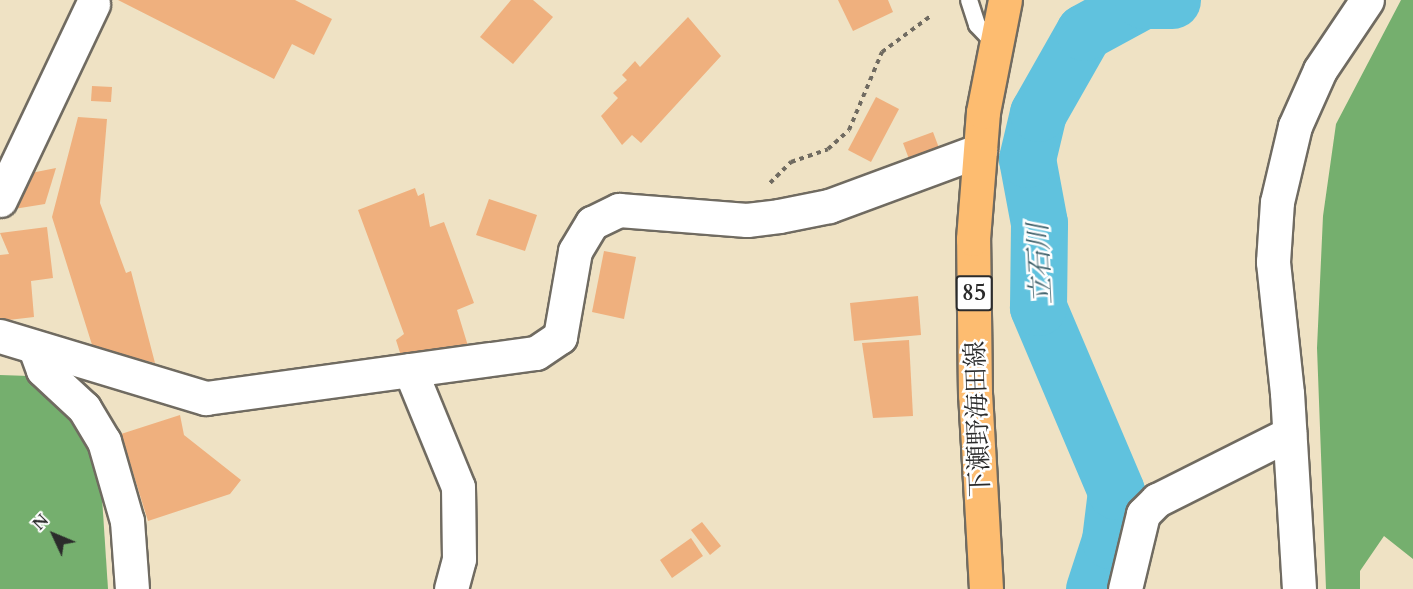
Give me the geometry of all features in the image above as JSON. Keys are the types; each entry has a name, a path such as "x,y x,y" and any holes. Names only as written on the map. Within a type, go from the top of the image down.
{"main road":[{"name":"下瀬野海田線","path":"986,589 975,395 974,239 980,150 1005,0"}],"street":[{"path":"1299,589 1289,434 1273,262 1277,202 1299,116 1320,70 1367,0"},
{"path":"0,200 93,4"},
{"path":"0,336 35,348 124,370 206,398 536,353 560,337 575,251 592,223 619,210 753,219 829,206 980,150"},
{"path":"35,348 43,370 84,408 104,441 127,521 132,589"},
{"path":"410,370 458,487 459,559 451,589"},
{"path":"1125,589 1143,514 1156,500 1289,434"}],"lane":[{"path":"969,0 977,25 996,46"}],"path":[{"path":"753,219 765,189 791,162 828,148 849,130 882,52 932,15"}],"green space":[{"path":"1401,0 1413,0 1413,559 1384,536 1360,571 1360,589 1326,589 1317,348 1323,216 1336,124"},
{"path":"0,375 29,376 78,422 101,482 108,589 0,589"}],"building":[{"path":"118,0 295,0 332,19 314,55 292,44 274,79"},
{"path":"511,0 533,0 553,17 513,64 480,37"},
{"path":"838,0 888,0 893,12 853,31"},
{"path":"688,17 721,56 641,143 632,135 622,145 601,116 618,98 613,93 627,80 622,75 635,61 640,67"},
{"path":"92,86 112,87 111,102 91,101"},
{"path":"876,97 899,109 871,162 848,150"},
{"path":"78,117 107,119 100,203 126,273 131,271 155,363 93,348 52,217"},
{"path":"933,132 939,148 909,159 903,143"},
{"path":"56,168 45,204 14,209 26,174"},
{"path":"415,188 418,196 424,193 430,227 444,222 474,303 457,310 468,346 401,356 396,340 404,334 358,210"},
{"path":"489,199 537,215 525,251 476,235"},
{"path":"47,227 53,278 31,281 34,317 0,321 0,255 9,254 0,233"},
{"path":"604,251 636,257 624,319 592,312"},
{"path":"918,296 921,335 854,341 850,303"},
{"path":"909,340 913,416 873,418 862,343"},
{"path":"180,415 184,435 241,480 230,494 148,521 121,434"},
{"path":"702,522 721,546 710,555 691,530"},
{"path":"691,538 703,556 672,578 660,560"}],"waterway":[{"name":"立石川","path":"1094,589 1110,540 1116,491 1038,307 1039,223 1027,159 1038,113 1084,32 1143,0 1172,0"}]}
